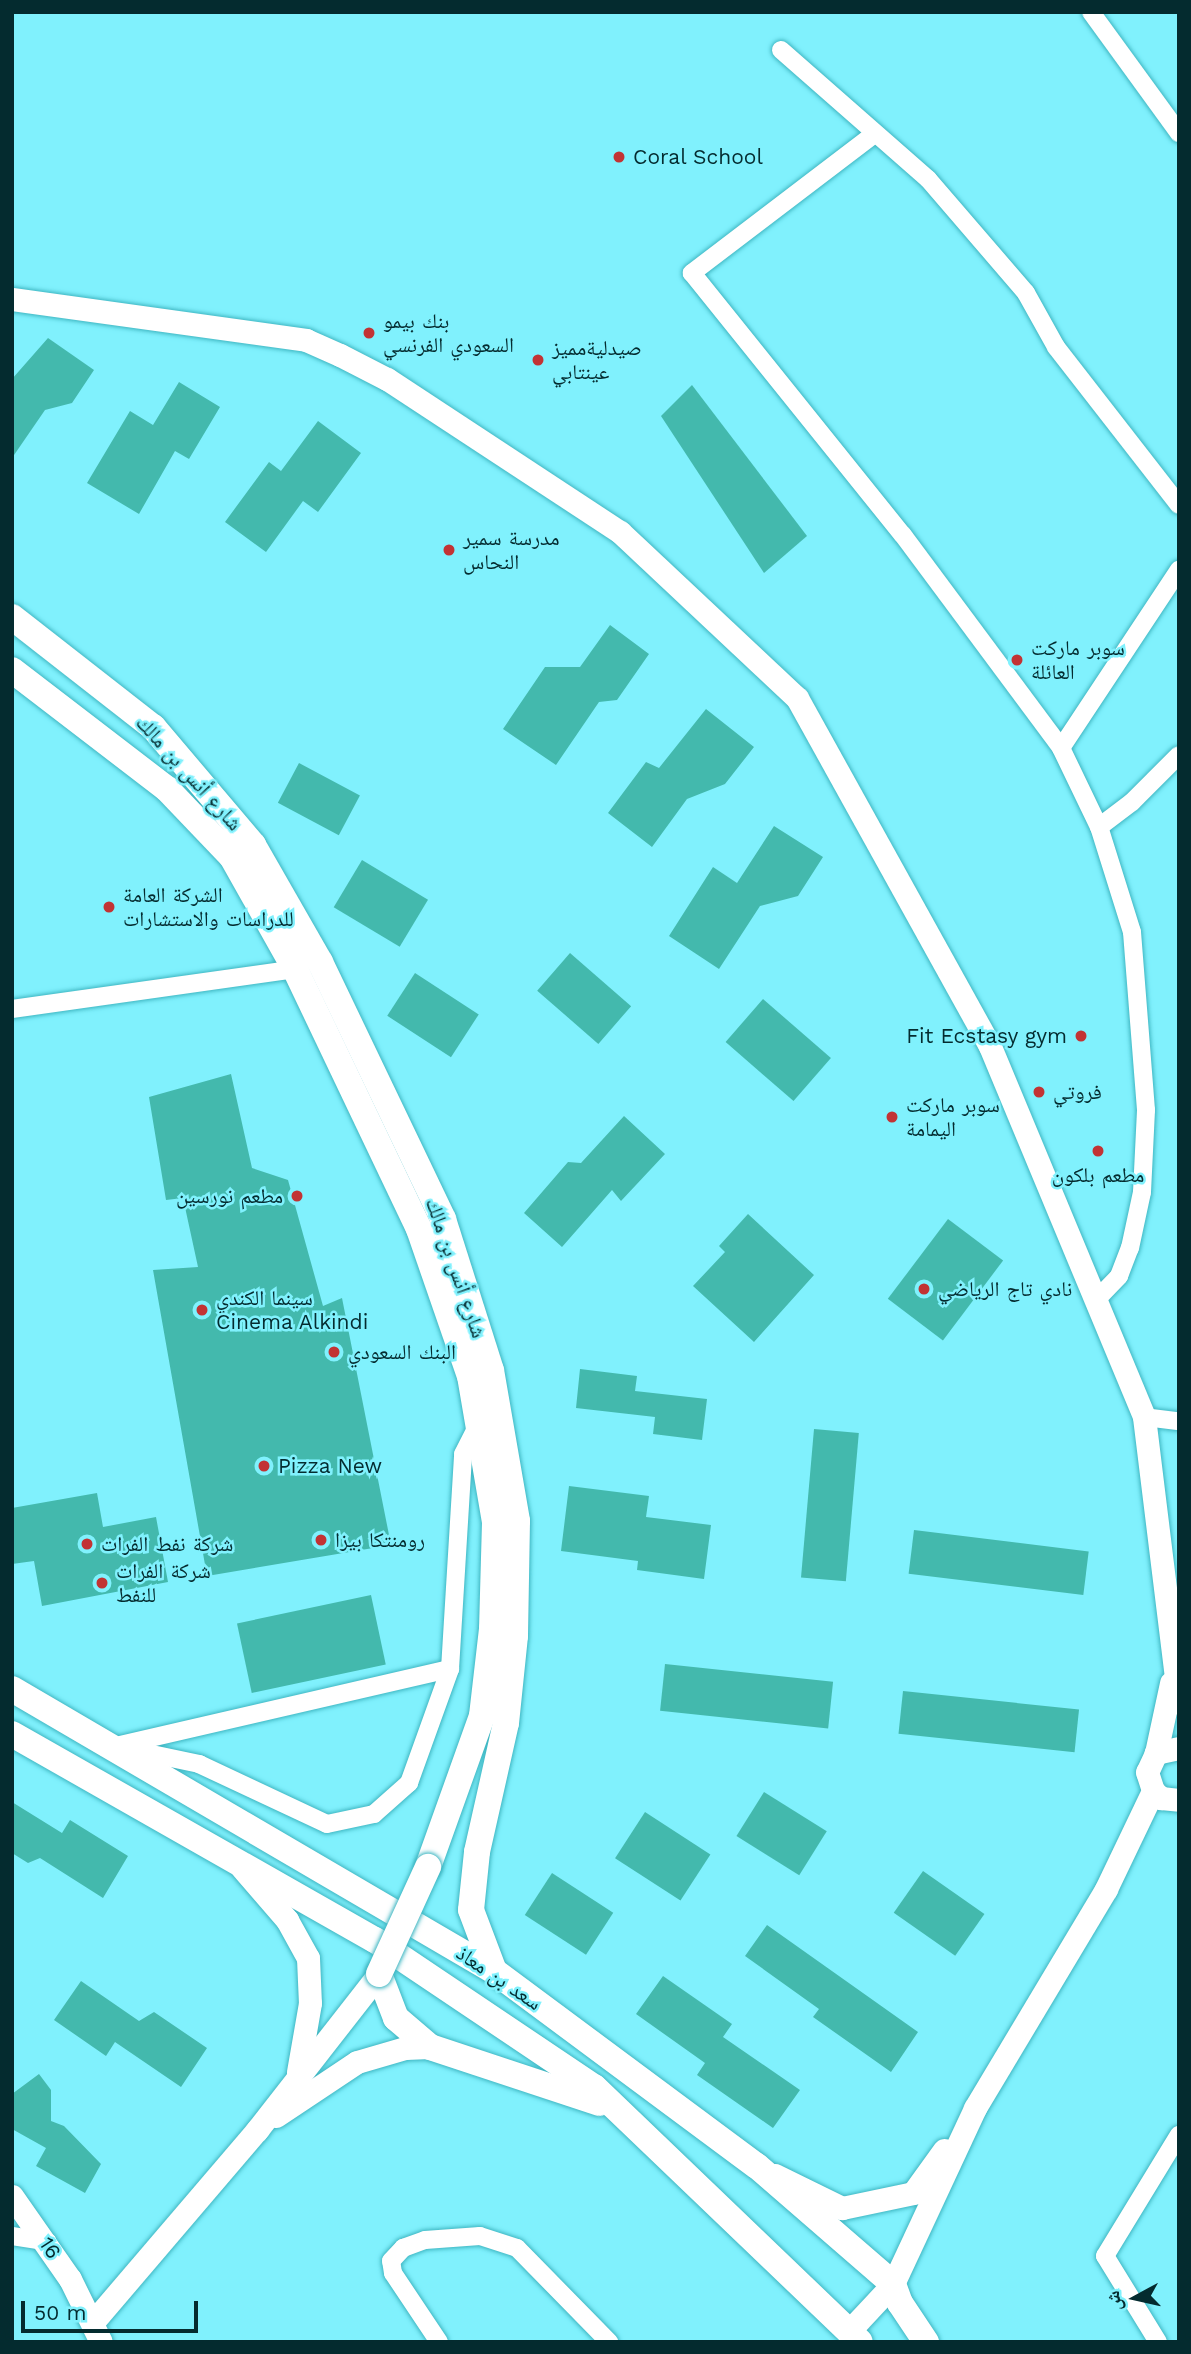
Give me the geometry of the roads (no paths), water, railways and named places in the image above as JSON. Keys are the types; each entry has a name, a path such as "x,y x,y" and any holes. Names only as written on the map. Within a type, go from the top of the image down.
{"main road":[{"name":"شارع أنس بن مالك","path":"12,617 153,727 253,845 320,962 443,1219 491,1370 517,1521 515,1636 506,1723 477,1852 471,1910 494,1971"},
{"name":"شارع أنس بن مالك","path":"12,670 166,789 232,857 295,969 419,1229 470,1376 495,1522 492,1629 482,1716 428,1867 379,1974"},
{"name":"سعد بن معاذ","path":"12,1689 494,1971 757,2166 893,2284 900,2303 926,2342"},
{"name":"سعد بن معاذ","path":"12,1734 230,1855 375,1940 594,2087 856,2335"},
{"path":"379,1974 396,2018 430,2047 621,2110"}],"street":[{"path":"1091,12 1179,133"},
{"path":"781,50 873,135 928,179 1026,293 1056,347 1179,505"},
{"path":"873,135 692,272 903,535 1061,748 1099,827 1132,932 1146,1110 1142,1192 1130,1248 1119,1276 1097,1300"},
{"path":"12,299 306,340 387,379 620,532 797,698 989,1044 1144,1417 1179,1703"},
{"path":"1061,748 1179,570"},
{"path":"1099,827 1132,802 1179,755"},
{"path":"12,1009 295,969"},
{"path":"1144,1417 1179,1421"},
{"path":"113,1746 199,1765 327,1824 374,1814 409,1783 450,1670 463,1454 477,1427"},
{"path":"113,1746 450,1670"},
{"path":"1174,1670 1156,1753 1147,1772 1153,1791 1161,1798 1179,1800"},
{"path":"1156,1753 1179,1748"},
{"path":"757,2166 842,2208 913,2193 975,2108 1106,1889 1153,1791"},
{"path":"230,1855 286,1920 308,1958 310,2003 297,2075"},
{"path":"97,2332 379,1974"},
{"path":"257,2130 338,2070 380,2054 430,2047"},
{"path":"856,2335 893,2284 975,2108"},
{"path":"1158,2342 1105,2256 1179,2135"},
{"name":"16","path":"12,2196 48,2242 97,2332"},
{"path":"12,2236 48,2242"},
{"path":"439,2342 393,2273 391,2261 403,2248 425,2240 480,2236 517,2248 609,2342"}],"place":[{"name":"Coral School","path":"619,157"},
{"name":"بنك بيمو السعودي الفرنسي","path":"369,333"},
{"name":"صيدليةمميز عينتابي","path":"538,360"},
{"name":"مدرسة سمير النحاس","path":"449,550"},
{"name":"سوبر ماركت العائلة","path":"1017,660"},
{"name":"الشركة العامة للدراسات والاستشارات","path":"109,907"},
{"name":"Fit Ecstasy gym","path":"1081,1036"},
{"name":"فروتي","path":"1039,1092"},
{"name":"سوبر ماركت اليمامة","path":"892,1117"},
{"name":"مطعم بلكون","path":"1098,1151"},
{"name":"مطعم نورسين","path":"297,1196"},
{"name":"نادي تاج الرياضي","path":"924,1289"},
{"name":"سينما الكندي Cinema Alkindi","path":"202,1310"},
{"name":"البنك السعودي","path":"334,1352"},
{"name":"Pizza New","path":"264,1466"},
{"name":"رومنتكا بيزا","path":"321,1540"},
{"name":"شركة نفط الفرات","path":"87,1544"},
{"name":"شركة الفرات للنفط","path":"102,1583"}]}
